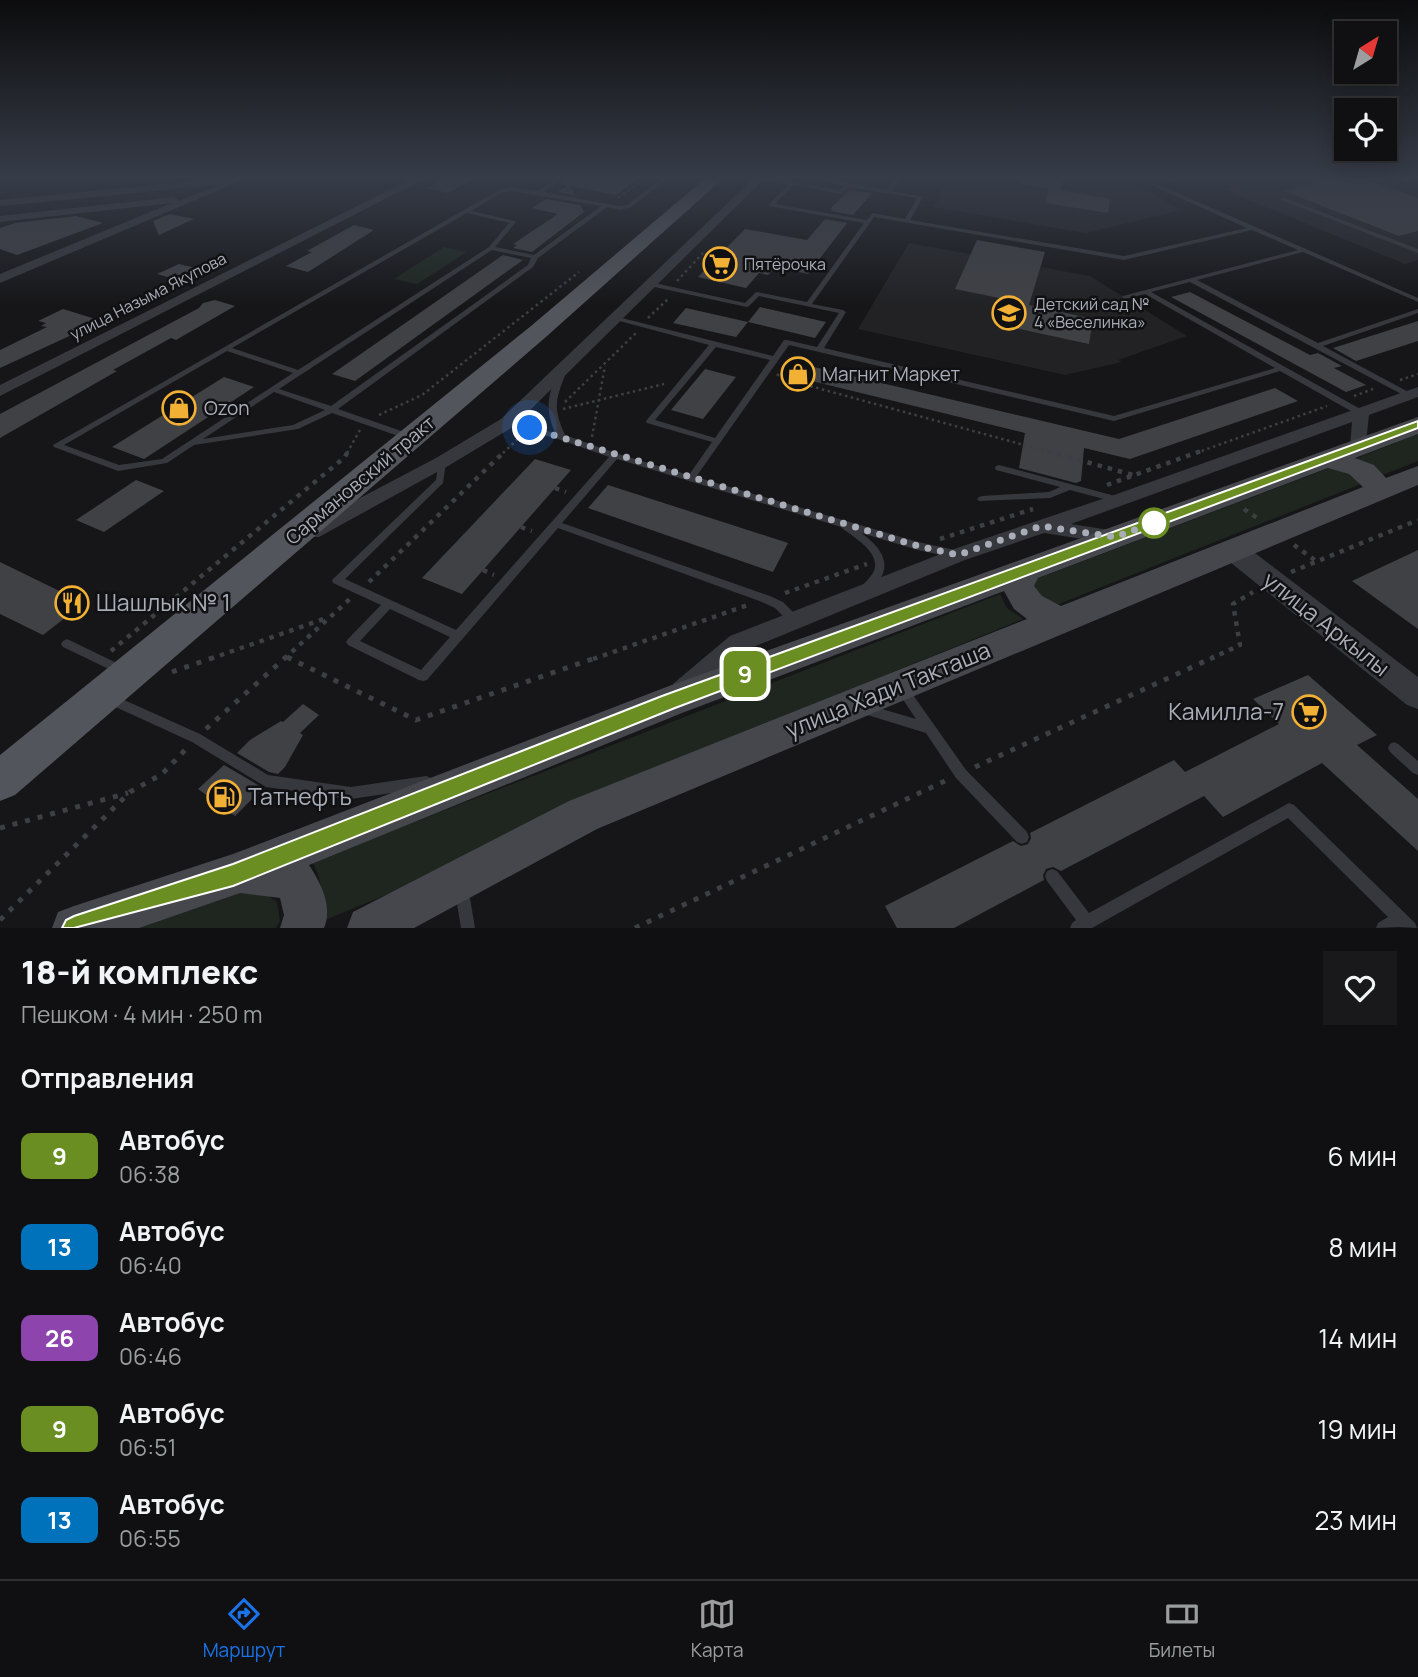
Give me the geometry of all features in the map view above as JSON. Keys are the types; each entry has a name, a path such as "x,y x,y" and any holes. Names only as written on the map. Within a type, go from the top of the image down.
{"main road":[{"name":"Сармановский тракт","path":"0,781 111,677 271,555 667,219"},
{"path":"74,928 233,875 669,702 1359,447 1415,404"},
{"path":"1326,459 1363,470 1375,479 1379,491"},
{"name":"улица Хади Такташа","path":"369,928 583,816 899,684 1065,621 1418,475"},
{"path":"1028,569 1018,586 1022,600 1038,612 1065,621"},
{"path":"233,875 262,873 293,879 305,896 306,922 302,928"}],"street":[{"path":"0,279 144,219"},
{"name":"улица Назыма Якупова","path":"0,391 339,219"},
{"path":"271,555 442,462 507,423 717,219"},
{"path":"669,702 738,643 958,555 1038,517 1121,500 1361,413 1415,404"},
{"path":"1359,447 1361,413"},
{"path":"1038,517 1115,537"},
{"name":"улица Аркылы","path":"1234,551 1418,695"}],"lane":[{"path":"451,219 57,445 118,468 164,461 491,248 513,222 501,219"},
{"path":"190,444 295,427 331,410 531,266 535,257 587,219"},
{"path":"853,219 868,222"},
{"path":"808,305 870,219"},
{"path":"897,219 1124,258 1252,228"},
{"path":"1232,219 1418,300"},
{"path":"1336,219 1418,251"},
{"path":"491,248 535,257"},
{"path":"1125,297 1304,250"},
{"path":"1191,280 1388,384 1415,404"},
{"path":"650,284 747,305 757,294 843,312 819,350"},
{"path":"1146,292 1361,413"},
{"path":"1317,346 1418,311"},
{"path":"614,318 714,344 772,363"},
{"path":"691,478 787,342 1114,419 1281,368"},
{"path":"714,344 650,421 717,441"},
{"path":"226,348 298,373"},
{"path":"561,437 550,406 564,369"},
{"path":"273,389 412,438"},
{"path":"507,423 918,546 958,555"},
{"path":"389,604 352,642 423,676 615,456"},
{"path":"442,462 440,481 337,580 458,636"},
{"path":"999,468 1121,500"},
{"path":"982,499 1050,495 1071,487"},
{"path":"835,521 863,538 880,560 881,569 877,578 853,597"},
{"path":"556,524 766,599 779,605 794,620"},
{"path":"68,644 196,738 266,781 351,793 494,772"},
{"path":"899,684 961,774 1022,837"},
{"path":"850,705 930,729"},
{"path":"1394,748 1418,769"},
{"path":"1052,876 1082,925 1289,810 1405,923"},
{"path":"460,879 468,928"},
{"path":"1383,928 1405,923"}],"path":[{"path":"684,379 554,411 634,338 642,325 673,294 674,285 709,248"},
{"path":"111,677 345,457 365,422 422,395 586,267"},
{"path":"772,363 781,378 1135,476"},
{"path":"590,448 606,364"},
{"path":"1087,491 1418,373"},
{"path":"0,834 0,828 130,792 162,774 196,738 360,591 530,428"},
{"path":"1237,503 1263,523"},
{"path":"918,546 1038,517"},
{"path":"635,928 1240,645 1233,604 1271,581 1418,520"},
{"path":"1287,540 1317,561"},
{"path":"287,657 416,720 880,560"},
{"path":"170,673 328,617"},
{"path":"0,920 130,792"}],"shaded area":[{"path":"1005,219 1143,219 1086,233"},
{"path":"1296,219 1418,219 1418,260 1405,264"},
{"name":"Детский сад № 4 «Веселинка»","path":"909,243 1090,276 1187,336 1118,360 1122,362 1065,375 858,329"},
{"path":"444,247 467,252 417,284 394,279"},
{"path":"1418,434 1418,461 1380,476 1353,460"},
{"path":"1335,466 1344,467 1361,484 1054,606 1044,603 1031,584 1036,579"},
{"path":"1000,594 1007,608 1023,619 573,803 410,885 318,923 321,892 319,877 312,862"},
{"path":"262,892 277,902 280,921 276,928 130,928 235,893"}],"building":[{"path":"89,219 103,223 17,255 0,249 0,228 15,223"},
{"path":"157,219 193,219 159,235 153,221"},
{"path":"550,219 575,219 532,252 513,248 517,245 513,244"},
{"path":"825,219 847,223 808,274 775,267 768,275 759,273 746,288 698,277 745,229 807,240"},
{"path":"1356,219 1418,219 1418,231 1399,236"},
{"path":"354,225 374,230 308,272 286,266 312,252 307,251"},
{"path":"977,240 1045,252 1029,305 1093,319 1089,344 1006,326 1014,301 955,289"},
{"path":"503,255 523,260 355,381 332,374"},
{"path":"179,264 200,269 178,280 157,274"},
{"path":"1190,292 1310,355 1318,353 1342,366 1334,368 1366,385 1346,392 1171,297"},
{"path":"215,300 235,306 176,340 171,338 113,370 117,371 0,438 0,414 199,308 203,303"},
{"path":"760,307 826,322 815,338 748,322"},
{"path":"686,308 748,322 736,337 673,323"},
{"path":"63,309 102,321 0,368 0,350 47,327 41,326 46,323 38,321"},
{"path":"1418,321 1418,341 1356,361 1333,348"},
{"path":"797,363 1119,439 1275,388 1298,401 1130,459 1084,448 1081,481 1076,483 1019,468 1025,433 787,375"},
{"path":"705,369 736,377 703,419 671,410"},
{"path":"224,377 254,387 144,459 112,447"},
{"path":"535,459 571,470 462,594 422,578"},
{"path":"136,480 164,491 104,532 76,520"},
{"path":"608,485 788,543 773,572 588,508"},
{"path":"1418,550 1418,629 1352,581"},
{"path":"0,562 84,603 43,635 0,614"},
{"path":"1308,675 1377,735 1357,745 1418,799 1418,851 1322,763 1223,817 1204,796 1061,871 1053,867 1046,869 1044,880 954,928 897,928 885,906 1013,841 1021,846 1028,844 1030,833 1174,760 1185,772 1279,724 1253,699"},
{"path":"303,704 319,715 300,733 303,735 285,767 278,774 269,772 237,753 250,740 283,722"},
{"path":"224,765 263,788 235,816 198,789"}],"bus line":[{"name":"9","path":"74,928 233,875 669,702 1418,425"}],"place":[{"name":"Пятёрочка","path":"720,264"},
{"name":"Детский сад № 4 «Веселинка»","path":"1009,313"},
{"name":"Магнит Маркет","path":"798,374"},
{"name":"Ozon","path":"179,408"},
{"name":"Шашлык № 1","path":"72,603"},
{"name":"Камилла-7","path":"1309,712"},
{"name":"Татнефть","path":"224,797"}],"route":[{"path":"530,428 918,546 958,555 1041,526 1115,537 1154,523"}]}
